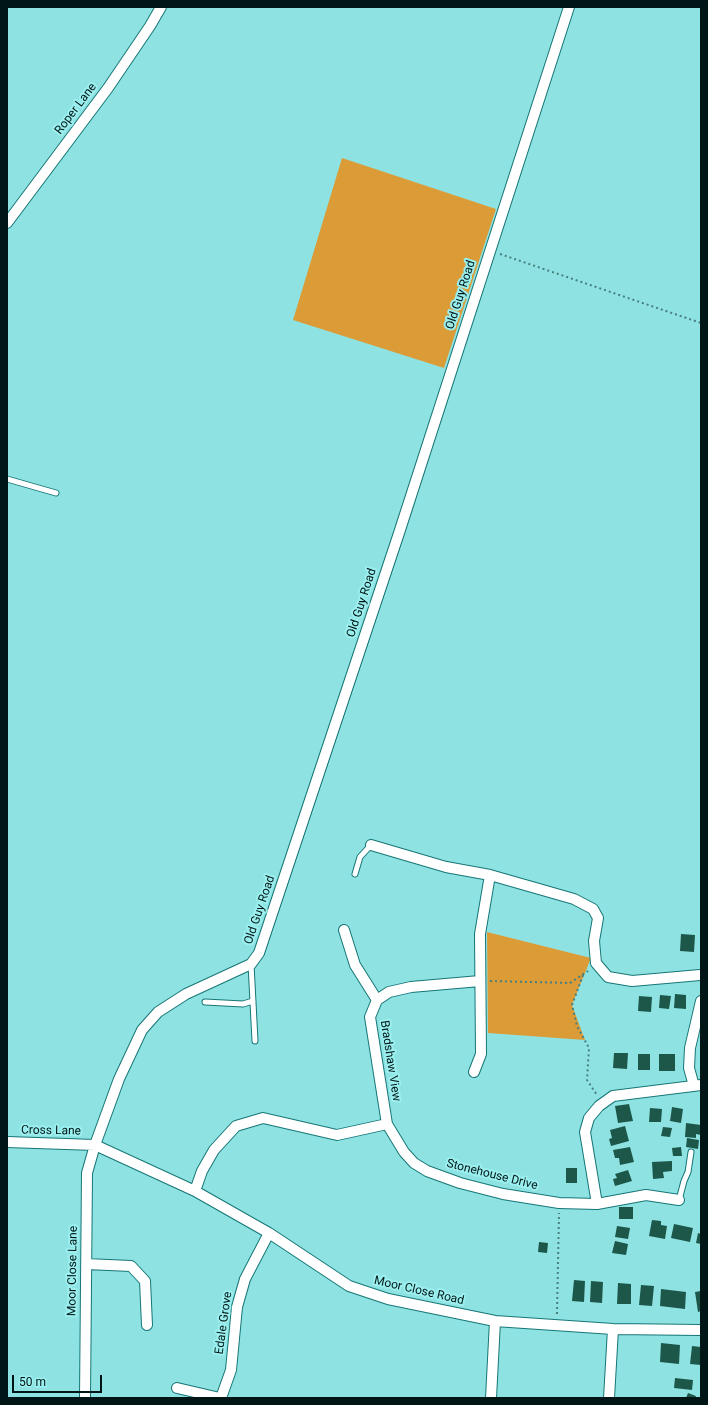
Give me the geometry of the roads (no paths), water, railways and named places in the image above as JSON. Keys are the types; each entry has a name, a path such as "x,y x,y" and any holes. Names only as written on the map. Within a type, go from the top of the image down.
{"street":[{"name":"Roper Lane","path":"7,223 108,88 161,7"},
{"name":"Old Guy Road","path":"95,1145 119,1079 142,1030 158,1012 186,994 251,964 259,953 399,533 569,7"},
{"path":"370,845 446,867 490,876 574,899 593,909 598,918 594,942 596,963 608,978 632,981 701,974"},
{"path":"474,1072 481,1054 480,934 490,876"},
{"path":"344,930 355,966 377,1000 389,992 411,987 480,981"},
{"name":"Bradshaw View","path":"377,1000 370,1017 387,1124"},
{"path":"597,1204 585,1132 589,1118 599,1106 613,1096 698,1086 689,1068 690,1048 701,1001"},
{"path":"195,1191 202,1171 214,1150 236,1126 263,1118 337,1135 387,1124"},
{"name":"Stonehouse Drive","path":"387,1124 404,1152 414,1163 427,1171 460,1184 504,1194 559,1203 597,1204 646,1195 679,1200"},
{"name":"Cross Lane","path":"7,1142 95,1145"},
{"name":"Moor Close Road","path":"95,1145 195,1191 269,1233 349,1286 388,1299 494,1321 613,1329 701,1330"},
{"name":"Moor Close Lane","path":"85,1398 87,1173 95,1145"},
{"name":"Edale Grove","path":"178,1388 220,1398 231,1370 237,1307 245,1279 269,1233"},
{"path":"86,1264 131,1266 145,1281 147,1325"},
{"path":"491,1398 494,1321"},
{"path":"608,1398 613,1329"}],"lane":[{"path":"7,479 56,494"},
{"path":"355,874 360,857 370,845"},
{"path":"251,964 255,1041"},
{"path":"204,1002 242,1004 253,1001"},
{"path":"679,1200 688,1172 691,1152"}]}
